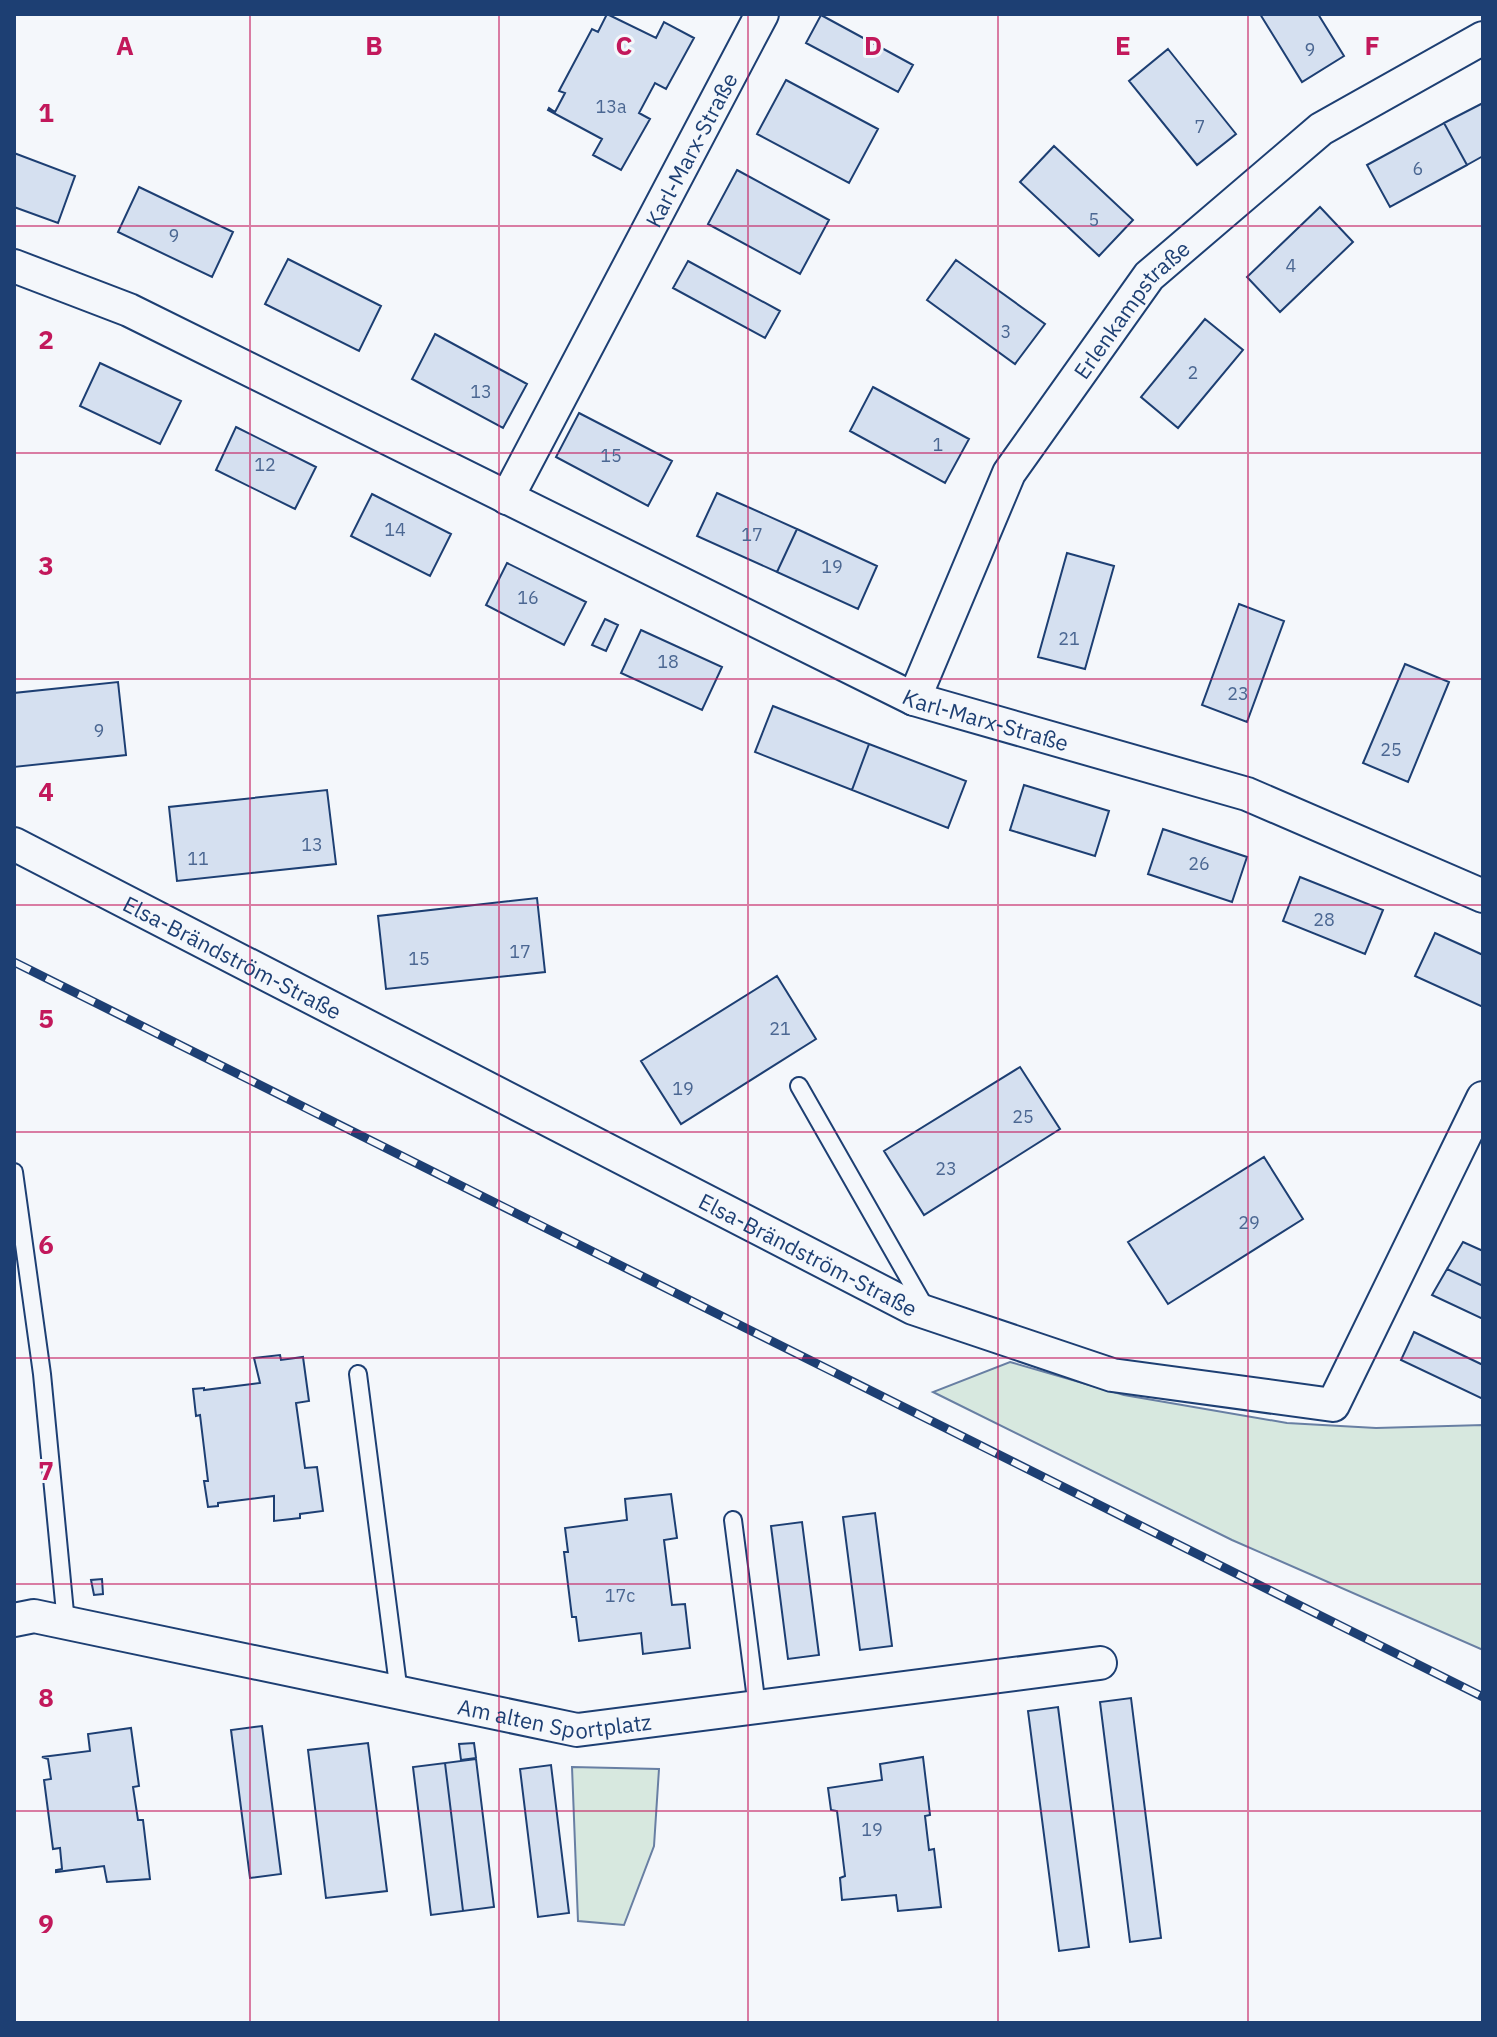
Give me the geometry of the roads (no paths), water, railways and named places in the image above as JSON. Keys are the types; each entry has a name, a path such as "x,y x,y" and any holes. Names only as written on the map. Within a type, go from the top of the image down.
{"street":[{"name":"Karl-Marx-Straße","path":"507,498 762,14"},
{"name":"Erlenkampstraße","path":"914,699 1009,473 1149,276 1321,129 1483,38"},
{"name":"Karl-Marx-Straße","path":"14,266 129,310 914,699 1247,794 1483,896"},
{"name":"Elsa-Brändström-Straße","path":"14,844 913,1308 1112,1375 1333,1405 1483,1098"},
{"name":"Am alten Sportplatz","path":"14,1620 34,1616 577,1730 1100,1663"}],"lane":[{"path":"799,1086 928,1312"},
{"path":"14,1172 42,1374 66,1623"},
{"path":"358,1374 399,1693"},
{"path":"733,1520 757,1707"}],"railway":[{"path":"14,962 1483,1697"}]}
